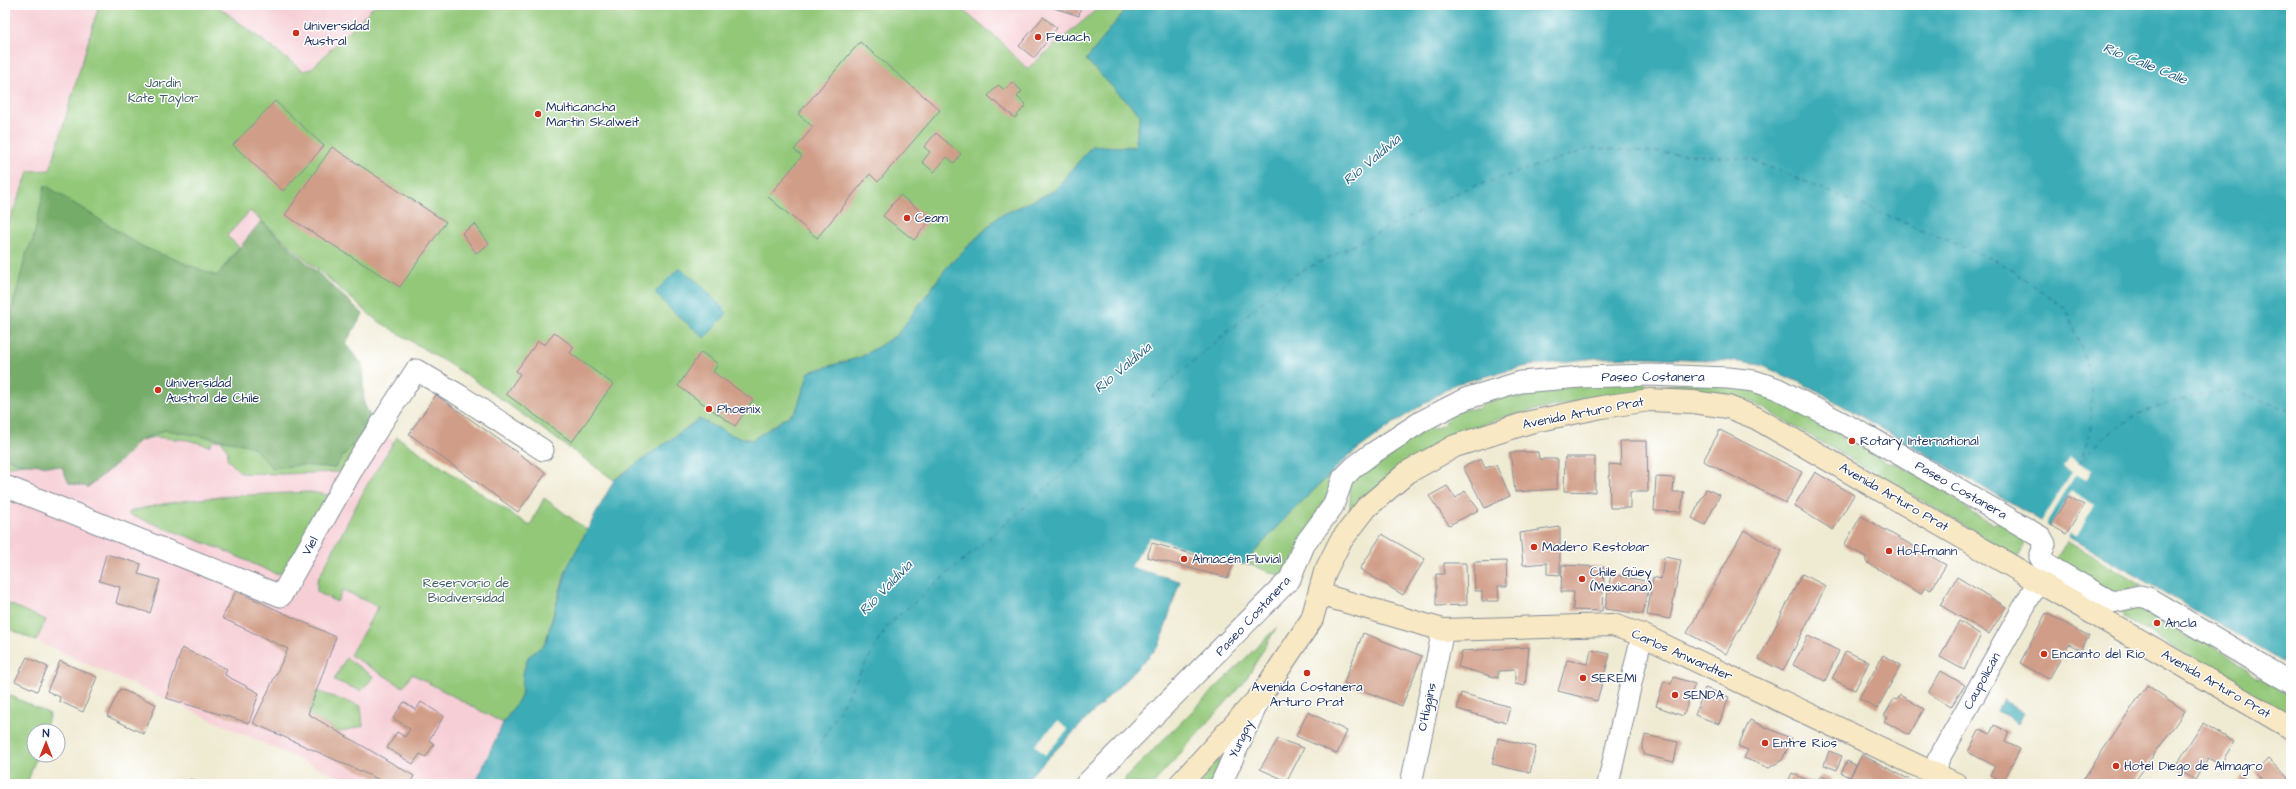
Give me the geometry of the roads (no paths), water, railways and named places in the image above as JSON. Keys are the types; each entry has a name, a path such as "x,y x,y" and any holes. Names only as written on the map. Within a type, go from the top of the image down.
{"main road":[{"name":"Avenida Arturo Prat","path":"1180,784 1262,694 1312,619 1325,572 1340,542 1367,507 1408,472 1455,446 1530,422 1602,407 1650,400 1728,406 1756,418 2038,580 2291,728"},
{"name":"Carlos Anwandter","path":"1319,594 1443,630 1613,625 1642,634 1936,779 1956,784"}],"street":[{"name":"Viel","path":"5,486 281,596 357,461 416,370 459,395 543,450"},
{"name":"Paseo Costanera","path":"1086,784 1290,579 1304,545 1328,513 1343,478 1354,467 1422,421 1465,399 1521,382 1650,375 1702,376 1754,380 1778,389 1873,439 2041,537 2045,544 2040,556 2044,564 2112,602 2140,596 2148,598 2291,683"},
{"name":"Caupolicán","path":"1936,779 1938,760 2038,580"},
{"name":"O'Higgins","path":"1411,784 1443,630"},
{"path":"1608,784 1642,634"},
{"name":"Yungay","path":"1221,784 1262,694"}],"water":[{"path":"1129,5 2291,5 2291,666 1812,388 1761,365 1732,361 1643,357 1595,358 1527,366 1455,384 1394,423 1350,455 1286,517 1243,565 1150,538 1131,567 1180,581 1159,646 1022,784 475,784 503,723 521,697 523,674 528,657 545,644 568,566 614,480 699,419 734,436 752,440 796,411 809,372 861,357 897,335 947,267 999,216 1054,191 1092,146 1135,147 1140,115 1086,60"},
{"path":"679,268 698,282 727,313 705,338 671,310 655,292"},
{"path":"2003,700 2024,713 2018,724 2008,716 1997,711"}],"place":[{"name":"Universidad Austral","path":"296,33"},
{"name":"Feuach","path":"1038,37"},
{"name":"Multicancha Martin Skalweit","path":"538,114"},
{"name":"Ceam","path":"907,218"},
{"name":"Universidad Austral de Chile","path":"158,390"},
{"name":"Phoenix","path":"709,409"},
{"name":"Rotary International","path":"1852,441"},
{"name":"Madero Restobar","path":"1534,547"},
{"name":"Hoffmann","path":"1889,551"},
{"name":"Almacén Fluvial","path":"1184,559"},
{"name":"Chile Güey (Mexicana)","path":"1582,579"},
{"name":"Ancla","path":"2157,623"},
{"name":"Encanto del Río","path":"2044,654"},
{"name":"Avenida Costanera Arturo Prat","path":"1307,673"},
{"name":"SEREMI","path":"1583,678"},
{"name":"SENDA","path":"1675,695"},
{"name":"Entre Ríos","path":"1765,743"},
{"name":"Hotel Diego de Almagro","path":"2116,766"}],"water label":[{"name":"Río Calle Calle","path":"2145,64"},
{"name":"Río Valdivia","path":"1372,160"},
{"name":"Río Valdivia","path":"1123,368"},
{"name":"Río Valdivia","path":"886,588"}],"park label":[{"name":"Jardín Kate Taylor","path":"163,90"},
{"name":"Reservorio de Biodiversidad","path":"466,590"}]}
